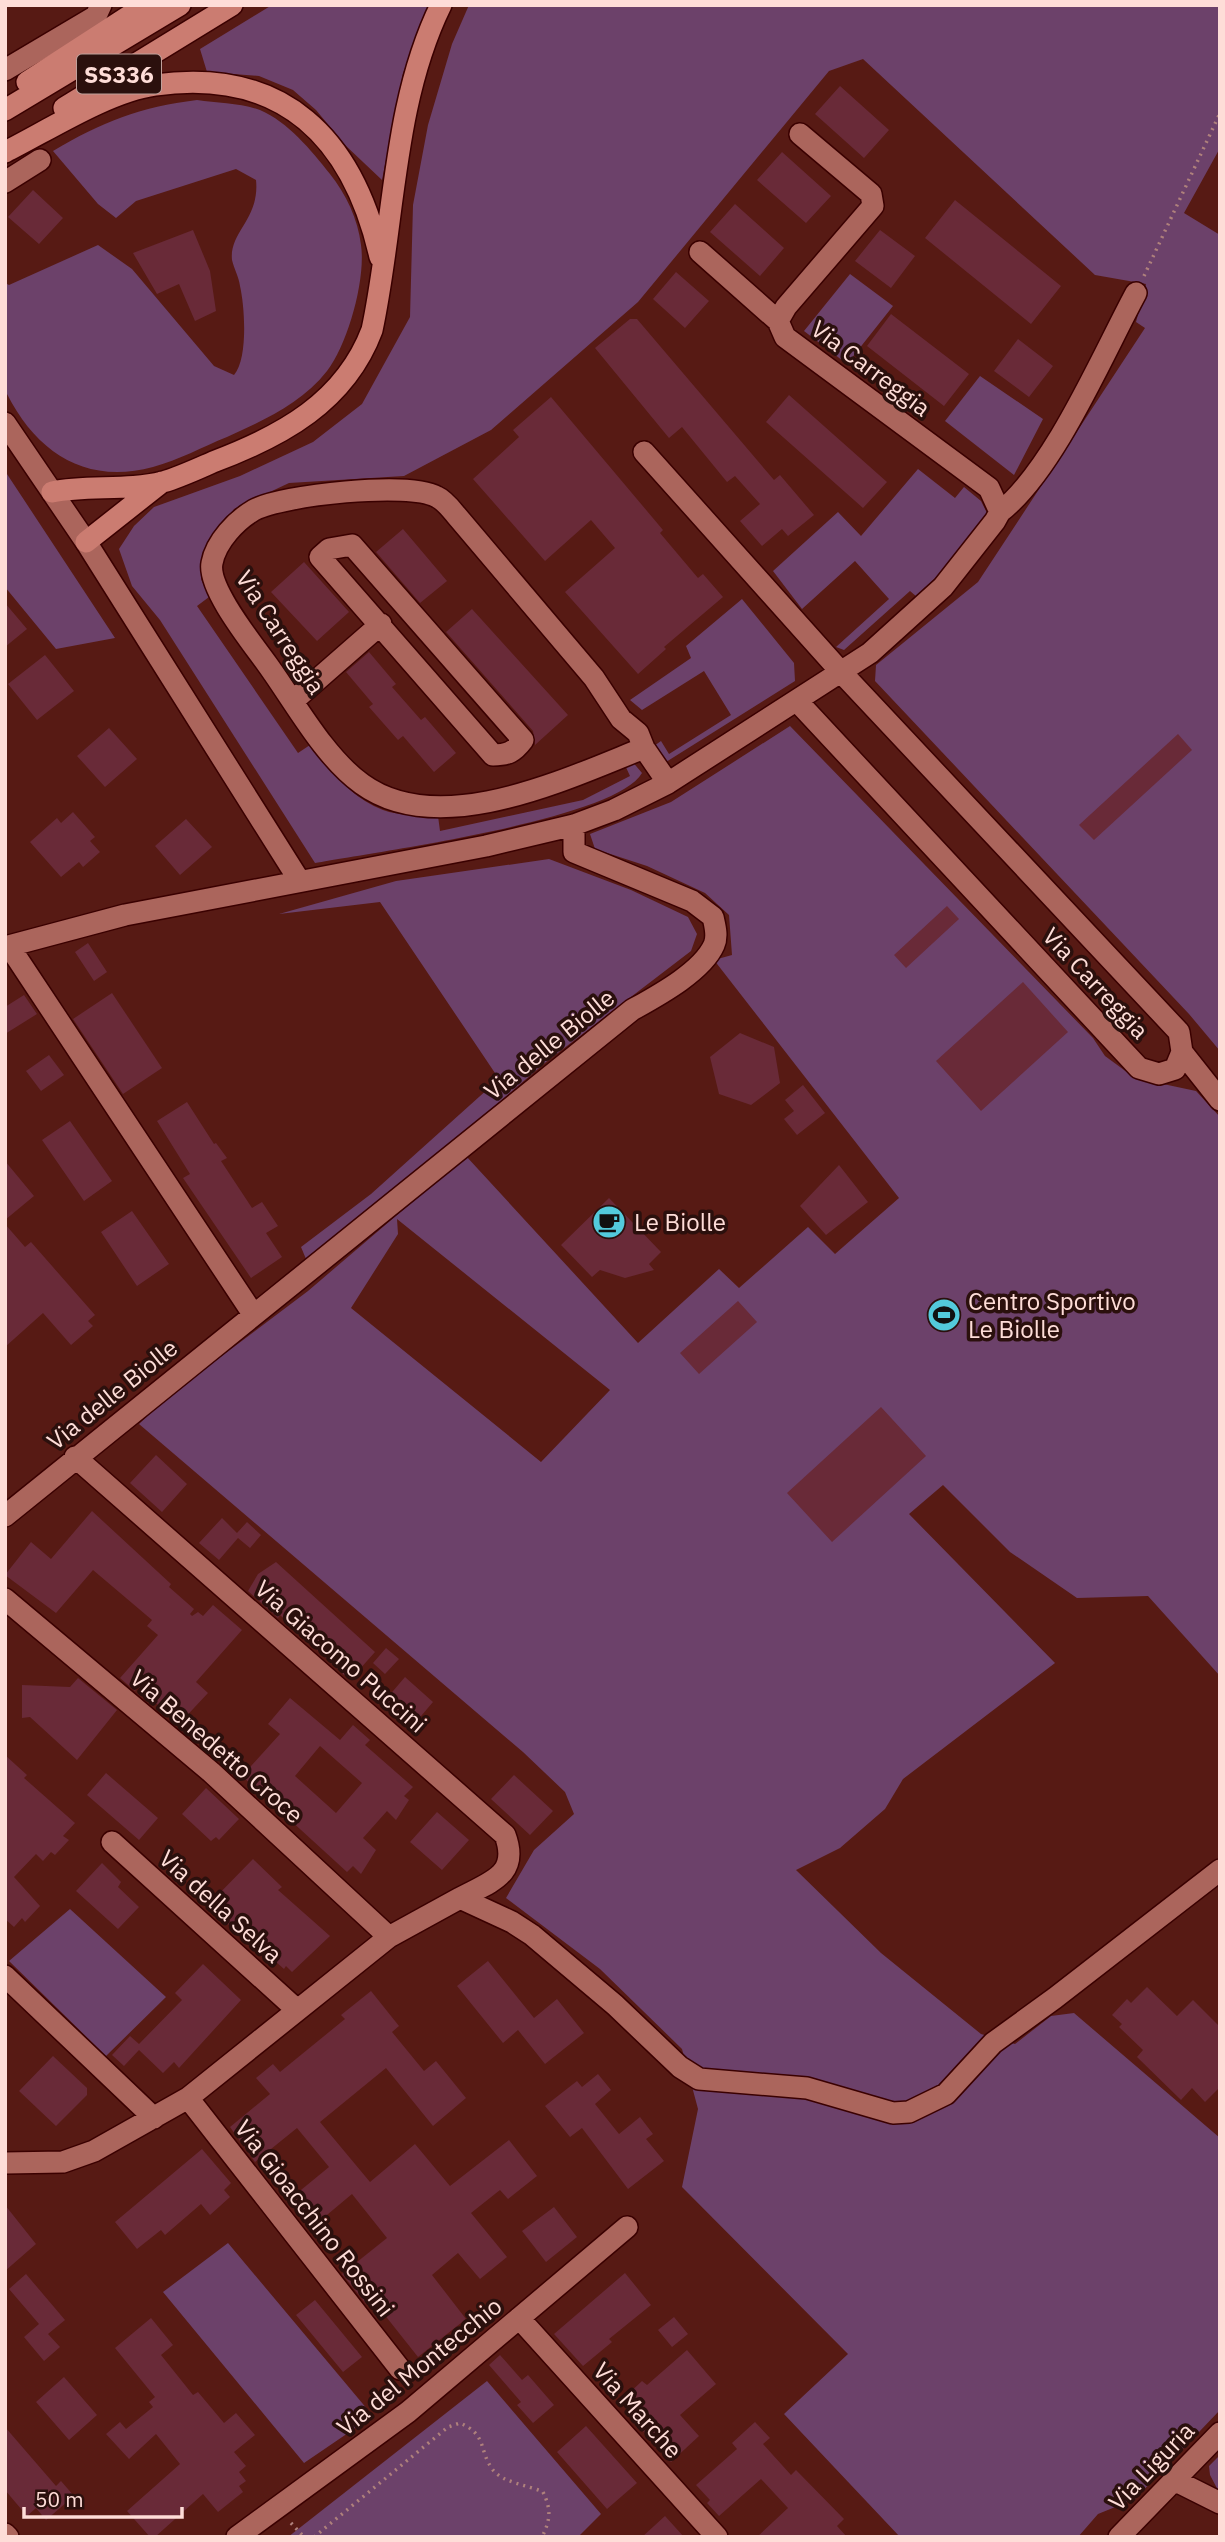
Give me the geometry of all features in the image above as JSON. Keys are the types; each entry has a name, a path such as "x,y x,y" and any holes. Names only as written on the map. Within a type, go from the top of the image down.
{"highway":[{"path":"5,98 66,55 146,5"},
{"name":"SS336","path":"5,110 180,5"},
{"name":"SS336","path":"5,143 232,5"},
{"path":"86,542 162,482 253,447 289,428 328,399 365,349 378,302 381,264 390,228 405,117 428,32 441,5"},
{"path":"5,152 100,103 154,85 213,83 254,90 300,115 328,139 356,183 371,217 381,264"},
{"path":"52,492 75,487 162,482"}],"street":[{"path":"5,70 96,16 101,5"},
{"name":"Via Carreggia","path":"800,134 871,194 873,206 786,307 778,321 785,337 989,488 1000,512"},
{"path":"5,182 40,160"},
{"path":"700,252 778,321"},
{"path":"253,1314 7,946 125,915 486,846 574,825 668,783 870,653 943,587 1000,512 1019,498 1041,467 1136,293"},
{"path":"5,423 86,542 299,880"},
{"name":"Via Carreggia","path":"644,452 841,672 1179,1032 1182,1052 1175,1069 1159,1073 1139,1068 797,701"},
{"name":"Via Carreggia","path":"644,748 582,773 496,800 429,808 396,803 362,784 339,764 247,636 214,579 212,562 232,526 255,509 286,499 352,492 414,490 437,497 456,515 594,678 621,719 638,733 644,748 668,783"},
{"path":"352,545 523,740 516,750 493,755 381,624 320,557 329,549 352,545"},
{"path":"293,701 381,624"},
{"name":"Via delle Biolle","path":"5,1516 632,1010 675,985 714,945 716,931 713,917 692,901 575,852 574,825"},
{"path":"1182,1052 1220,1100"},
{"name":"Via Giacomo Puccini","path":"75,1457 505,1835 511,1851 508,1866 497,1878 460,1898"},
{"name":"Via Benedetto Croce","path":"5,1599 211,1772 389,1937"},
{"name":"Via della Selva","path":"111,1842 296,2009"},
{"path":"5,2163 63,2162 94,2151 188,2098 389,1937 460,1898 512,1922 531,1935 615,2005 680,2067 699,2079 795,2086 831,2093 876,2110 909,2112 946,2094 993,2043 1220,1870"},
{"path":"5,1976 153,2118"},
{"name":"Via Gioacchino Rossini","path":"188,2098 400,2369"},
{"name":"Via del Montecchio","path":"237,2537 408,2412 627,2227"},
{"name":"Via Marche","path":"519,2318 717,2537"},
{"name":"Via Liguria","path":"1119,2537 1220,2432"},
{"path":"1174,2480 1220,2503"}],"path":[{"path":"1136,293 1209,142 1220,113"},
{"path":"314,2537 449,2427 460,2423 477,2432 494,2472 543,2492 550,2507 549,2523 542,2537"}],"shaded area":[{"path":"272,5 430,5 403,73 382,180 345,145 316,110 293,90 259,76 207,72 200,49"},
{"path":"469,5 1220,5 1220,148 1184,213 1220,235 1220,1051 1189,1014 875,681 876,665 978,582 1145,328 1136,322 1146,284 1095,275 863,59 829,71 638,302 491,430 404,476 289,483 234,509 204,553 201,579 209,597 197,606 298,753 310,745 342,783 372,805 396,813 438,816 440,831 583,800 630,776 624,763 631,760 642,773 623,790 588,805 542,819 490,832 315,863 160,620 132,586 119,549 134,526 154,507 240,476 313,442 362,404 410,317 413,205 428,125 452,44"},
{"path":"197,100 245,106 270,115 298,138 336,182 354,216 361,245 361,275 354,311 342,345 327,371 306,393 281,410 227,437 153,467 106,471 85,467 49,448 19,415 7,394 3,358 5,283 9,285 98,245 132,269 214,366 234,375 242,357 244,320 242,295 232,260 232,250 254,205 256,180 236,169 136,201 116,218 98,204 53,151 122,117"},
{"path":"850,274 893,306 847,364 804,331"},
{"path":"980,376 1043,419 1014,475 945,421"},
{"path":"918,469 955,498 964,487 981,501 989,517 967,545 917,597 910,591 844,650 836,647 889,599 855,561 802,609 773,571 838,512 861,536"},
{"path":"5,471 115,638 56,649 5,587"},
{"path":"742,599 794,663 795,681 666,762 654,746 661,741 669,754 731,715 704,671 642,710 630,700 691,658 686,646"},
{"path":"790,726 1093,1038 1105,1056 1135,1078 1196,1091 1220,1117 1220,1676 1148,1596 1077,1598 1010,1552 943,1485 909,1514 1055,1663 903,1779 885,1809 840,1848 796,1870 881,1953 981,2034 1015,2044 1051,2016 1074,2013 1220,2138 1220,2410 1135,2499 1098,2514 1078,2537 900,2537 784,2414 848,2354 682,2187 698,2109 682,2049 600,1969 506,1898 534,1850 574,1814 565,1792 523,1752 139,1424 170,1395 308,1291 466,1156 638,1343 719,1269 739,1288 808,1227 835,1254 899,1198 714,960 732,955 729,915 705,893 647,866 595,849 590,834 671,802","holes":["397,1219 610,1390 541,1462 351,1308 398,1234"]},
{"path":"549,859 631,890 688,917 697,934 691,951 546,1062 377,1207 306,1259 301,1247 371,1194 499,1079 380,902 279,914 396,881"},
{"path":"70,1909 166,1997 106,2056 9,1961"},
{"path":"228,2243 373,2416 304,2463 163,2292"},
{"path":"487,2381 601,2514 578,2537 288,2537"},
{"path":"1220,2455 1220,2494 1210,2475 1209,2466"}],"building":[{"path":"840,86 889,130 864,158 815,114"},
{"path":"782,152 831,196 806,223 757,180"},
{"path":"33,190 63,218 39,244 8,217"},
{"path":"955,200 1061,286 1031,324 925,238"},
{"path":"735,204 784,248 760,276 710,232"},
{"path":"193,230 210,271 216,311 195,321 179,284 157,294 133,253"},
{"path":"880,230 915,256 891,288 855,261"},
{"path":"676,272 709,301 685,328 653,299"},
{"path":"891,314 969,374 944,406 867,346"},
{"path":"630,319 637,319 774,480 780,475 814,515 788,536 782,529 762,546 740,521 760,504 735,476 727,482 682,427 669,438 595,348"},
{"path":"1018,339 1053,366 1029,397 994,371"},
{"path":"789,395 887,482 863,508 766,422"},
{"path":"551,397 663,530 660,533 698,578 703,574 723,597 664,647 666,649 638,674 565,592 615,548 591,520 545,561 473,479 519,437 513,430"},
{"path":"403,529 447,581 420,603 376,552"},
{"path":"304,562 349,612 317,641 271,592"},
{"path":"5,603 27,629 5,647"},
{"path":"472,609 568,715 535,745 533,731 446,632"},
{"path":"369,652 396,684 392,687 421,720 425,717 456,753 434,772 403,736 398,740 369,707 373,704 346,672"},
{"path":"45,655 74,691 37,720 8,684"},
{"path":"109,728 137,759 105,787 77,756"},
{"path":"1178,734 1192,750 1094,840 1079,825"},
{"path":"73,812 95,837 90,841 100,852 83,867 79,862 61,877 30,842 57,818 61,823"},
{"path":"186,819 212,847 180,875 155,846"},
{"path":"947,906 959,919 906,968 894,955"},
{"path":"88,943 107,972 94,981 75,952"},
{"path":"1023,982 1068,1032 981,1111 936,1061"},
{"path":"112,993 162,1068 123,1094 73,1019"},
{"path":"24,995 37,1014 5,1034 5,1007"},
{"path":"740,1033 774,1047 780,1083 751,1105 719,1094 710,1057"},
{"path":"49,1055 64,1075 41,1091 26,1071"},
{"path":"803,1085 825,1113 797,1135 784,1119 794,1111 785,1100"},
{"path":"187,1102 214,1144 216,1143 227,1158 221,1161 252,1208 262,1202 278,1226 266,1233 282,1257 251,1278 183,1178 190,1174 157,1121"},
{"path":"70,1121 112,1181 84,1201 42,1140"},
{"path":"5,1161 34,1196 5,1220"},
{"path":"839,1165 868,1202 826,1235 800,1206"},
{"name":"Le Biolle","path":"609,1198 661,1252 649,1264 654,1270 625,1278 600,1270 592,1277 561,1245"},
{"path":"132,1211 169,1264 137,1286 101,1232"},
{"path":"5,1224 25,1247 31,1242 95,1315 88,1321 93,1326 71,1345 43,1313 5,1347"},
{"path":"738,1301 757,1322 699,1374 680,1353"},
{"path":"881,1407 926,1456 832,1542 787,1493"},
{"path":"156,1455 187,1484 162,1512 130,1483"},
{"path":"92,1511 171,1584 169,1587 194,1609 190,1614 192,1616 198,1612 203,1616 213,1605 242,1630 196,1682 208,1693 179,1724 138,1687 135,1691 120,1678 158,1635 147,1626 152,1620 93,1570 56,1613 5,1575 31,1542 51,1559"},
{"path":"222,1518 237,1533 247,1522 261,1535 250,1548 238,1538 219,1560 199,1543"},
{"path":"276,1562 375,1652 359,1670 344,1675 280,1615 278,1618 248,1591 258,1574"},
{"path":"386,1648 399,1659 385,1674 373,1663"},
{"path":"405,1677 433,1702 410,1729 381,1705"},
{"path":"78,1678 117,1710 77,1760 30,1717 22,1718 22,1685 70,1687"},
{"path":"290,1698 340,1740 353,1725 370,1740 365,1745 413,1787 404,1796 409,1800 396,1820 387,1811 363,1838 376,1850 361,1874 353,1866 347,1872 242,1776 280,1734 268,1724","holes":["320,1746 362,1783 336,1813 295,1776"]},
{"path":"5,1755 27,1775 24,1778 75,1823 63,1836 69,1840 55,1855 51,1852 43,1861 36,1854 14,1877 40,1906 25,1922 22,1918 14,1927 5,1919"},
{"path":"106,1773 158,1818 139,1840 87,1795"},
{"path":"514,1775 553,1811 530,1835 491,1799"},
{"path":"206,1788 239,1819 219,1840 216,1837 211,1841 182,1814"},
{"path":"437,1812 469,1840 442,1870 410,1842"},
{"path":"253,1859 282,1887 278,1890 330,1936 292,1972 286,1966 284,1969 240,1930 237,1933 208,1905"},
{"path":"102,1863 121,1882 118,1887 139,1907 118,1929 76,1891"},
{"path":"488,1961 534,2018 557,1999 584,2033 545,2064 518,2030 503,2043 457,1986"},
{"path":"203,1964 241,2000 179,2068 174,2062 163,2073 139,2050 124,2066 112,2055 130,2036 139,2044 182,2000 175,1993"},
{"path":"1147,1987 1177,2016 1193,2000 1220,2027 1220,2087 1205,2102 1192,2088 1181,2100 1137,2057 1143,2050 1119,2027 1122,2024 1112,2015 1127,1999 1131,2003"},
{"path":"371,1991 399,2026 392,2032 424,2071 436,2061 466,2098 433,2126 386,2068 320,2122 370,2182 415,2144 450,2186 509,2140 537,2176 508,2199 500,2190 471,2213 507,2257 480,2279 458,2253 432,2275 466,2319 418,2357 372,2299 366,2304 342,2274 387,2238 352,2194 309,2230 290,2199 329,2167 297,2128 255,2162 230,2127 270,2094 256,2078 273,2064 280,2072 345,2019 341,2015"},
{"path":"53,2056 87,2088 87,2095 56,2126 19,2091"},
{"path":"598,2074 611,2090 595,2104 619,2134 640,2117 653,2134 646,2139 664,2161 628,2189 582,2128 570,2137 545,2106 577,2081 582,2087"},
{"path":"202,2149 231,2183 224,2190 230,2197 210,2215 201,2204 165,2235 161,2230 137,2249 115,2222"},
{"path":"5,2205 36,2244 5,2271"},
{"path":"554,2207 577,2237 546,2262 522,2231"},
{"path":"625,2273 651,2305 609,2339 612,2342 583,2366 554,2334"},
{"path":"26,2274 65,2320 48,2334 60,2347 44,2361 24,2337 39,2324 9,2289"},
{"path":"315,2300 362,2357 343,2372 296,2315"},
{"path":"674,2317 688,2334 672,2347 658,2330"},
{"path":"151,2318 173,2345 161,2355 193,2395 198,2392 224,2423 236,2413 255,2435 234,2452 246,2466 239,2472 246,2481 239,2486 243,2492 218,2512 203,2494 155,2537 150,2537 127,2511 180,2464 156,2434 129,2459 106,2434 120,2422 126,2429 153,2407 149,2402 155,2397 115,2348"},
{"path":"687,2350 716,2384 680,2415 699,2436 671,2462 643,2431 651,2424 625,2397 642,2381 647,2385"},
{"path":"500,2355 522,2380 528,2375 554,2405 533,2423 517,2405 521,2402 489,2365"},
{"path":"64,2377 97,2415 69,2440 36,2402"},
{"path":"755,2422 770,2438 763,2444 791,2475 796,2470 844,2519 837,2526 847,2537 757,2537 788,2508 761,2479 719,2516 707,2503 710,2500 696,2485 737,2449 732,2443"},
{"path":"586,2426 637,2483 607,2509 557,2452"},
{"path":"5,2427 56,2486 61,2481 74,2496 46,2520 36,2508 27,2516 5,2490"},
{"path":"665,2516 684,2537 642,2537"}],"place":[{"name":"Le Biolle","path":"609,1222"},
{"name":"Centro Sportivo Le Biolle","path":"944,1315"}]}
